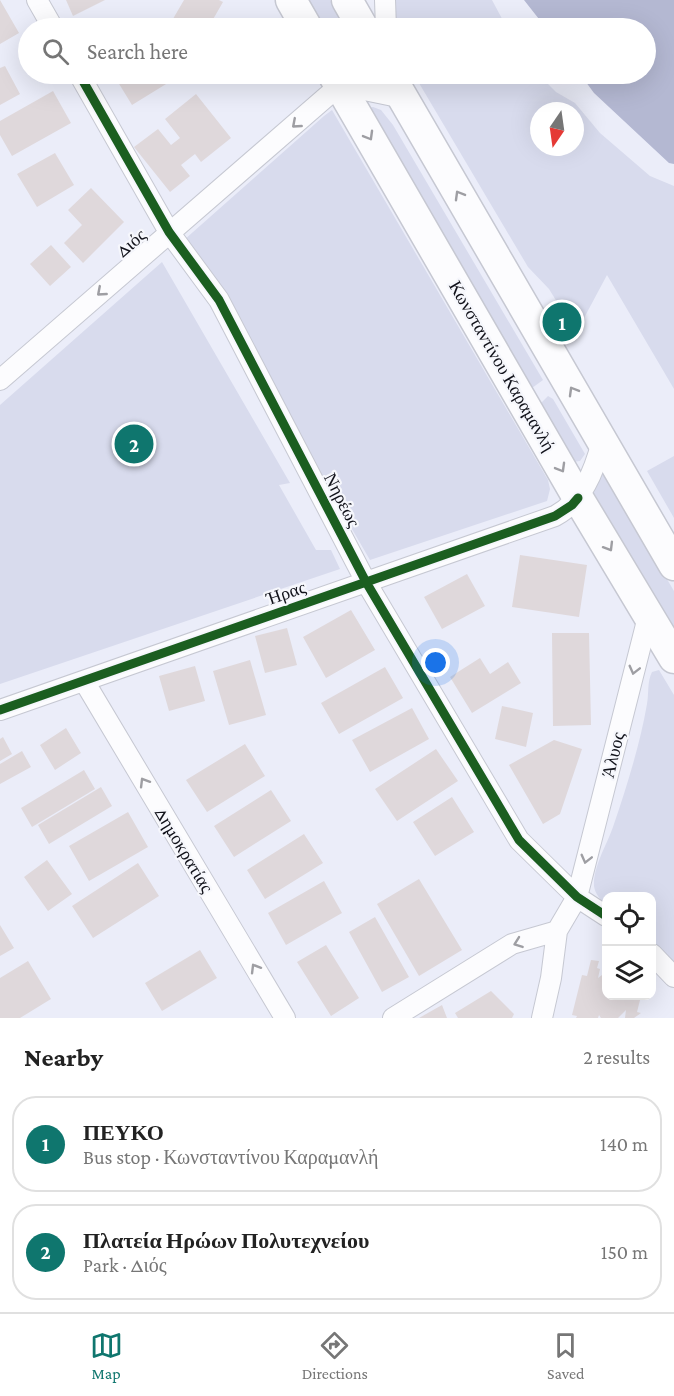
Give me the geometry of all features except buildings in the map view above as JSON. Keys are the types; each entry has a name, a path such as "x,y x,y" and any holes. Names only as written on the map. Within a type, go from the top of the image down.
{"highway":[{"path":"291,0 301,18"},
{"path":"347,0 357,18"},
{"name":"Κωνσταντίνου Καραμανλή","path":"340,84 578,498 674,658"},
{"path":"396,86 674,565"}],"street":[{"path":"37,0 47,18"},
{"path":"385,0 386,18"},
{"name":"Νηρέως","path":"85,84 169,232 219,300 366,582 519,840 577,897 602,913"},
{"name":"Διός","path":"0,380 169,232 332,84"},
{"path":"379,84 396,86"},
{"name":"Ήρας","path":"0,710 555,516 572,505 578,498 597,461 602,442"},
{"name":"Άλυος","path":"557,931 577,897 649,613"},
{"name":"Δημοκρατίας","path":"84,681 285,1018"},
{"path":"393,1018 512,944 557,931 551,978 542,1018"},
{"path":"656,959 674,977"}],"shaded area":[{"path":"308,0 330,0 341,18 318,18"},
{"path":"394,0 492,0 502,18 394,18"},
{"path":"524,0 674,0 674,164 669,163 594,93 587,84 656,84 656,18 538,18"},
{"path":"420,84 548,84 556,92 573,102 530,102 530,156 584,156 584,114 600,133 650,176 674,186 674,389 607,275 576,333 549,289 528,267"},
{"path":"368,108 381,110 393,125 543,380 532,388"},
{"path":"332,110 548,480 550,489 547,501 370,560 184,240"},
{"path":"162,262 290,483 279,485 316,550 331,550 340,569 0,684 0,405"},
{"path":"548,396 553,399 585,454 580,461 573,462 542,407 542,402"},
{"path":"674,456 674,518 647,471"},
{"path":"603,472 674,591 674,629 592,490 598,484"},
{"path":"659,670 674,695 674,964 656,945 656,892 602,892 602,901 594,886 598,863 614,824 637,750 652,672"}],"cycle path":[{"path":"85,84 169,232 219,300 366,582 519,840 577,897 602,913"},
{"path":"0,710 555,516 572,505 578,498"}],"place":[{"name":"ΠΕΥΚΟ","path":"562,322"},
{"name":"Πλατεία Ηρώων Πολυτεχνείου","path":"134,444"}]}
